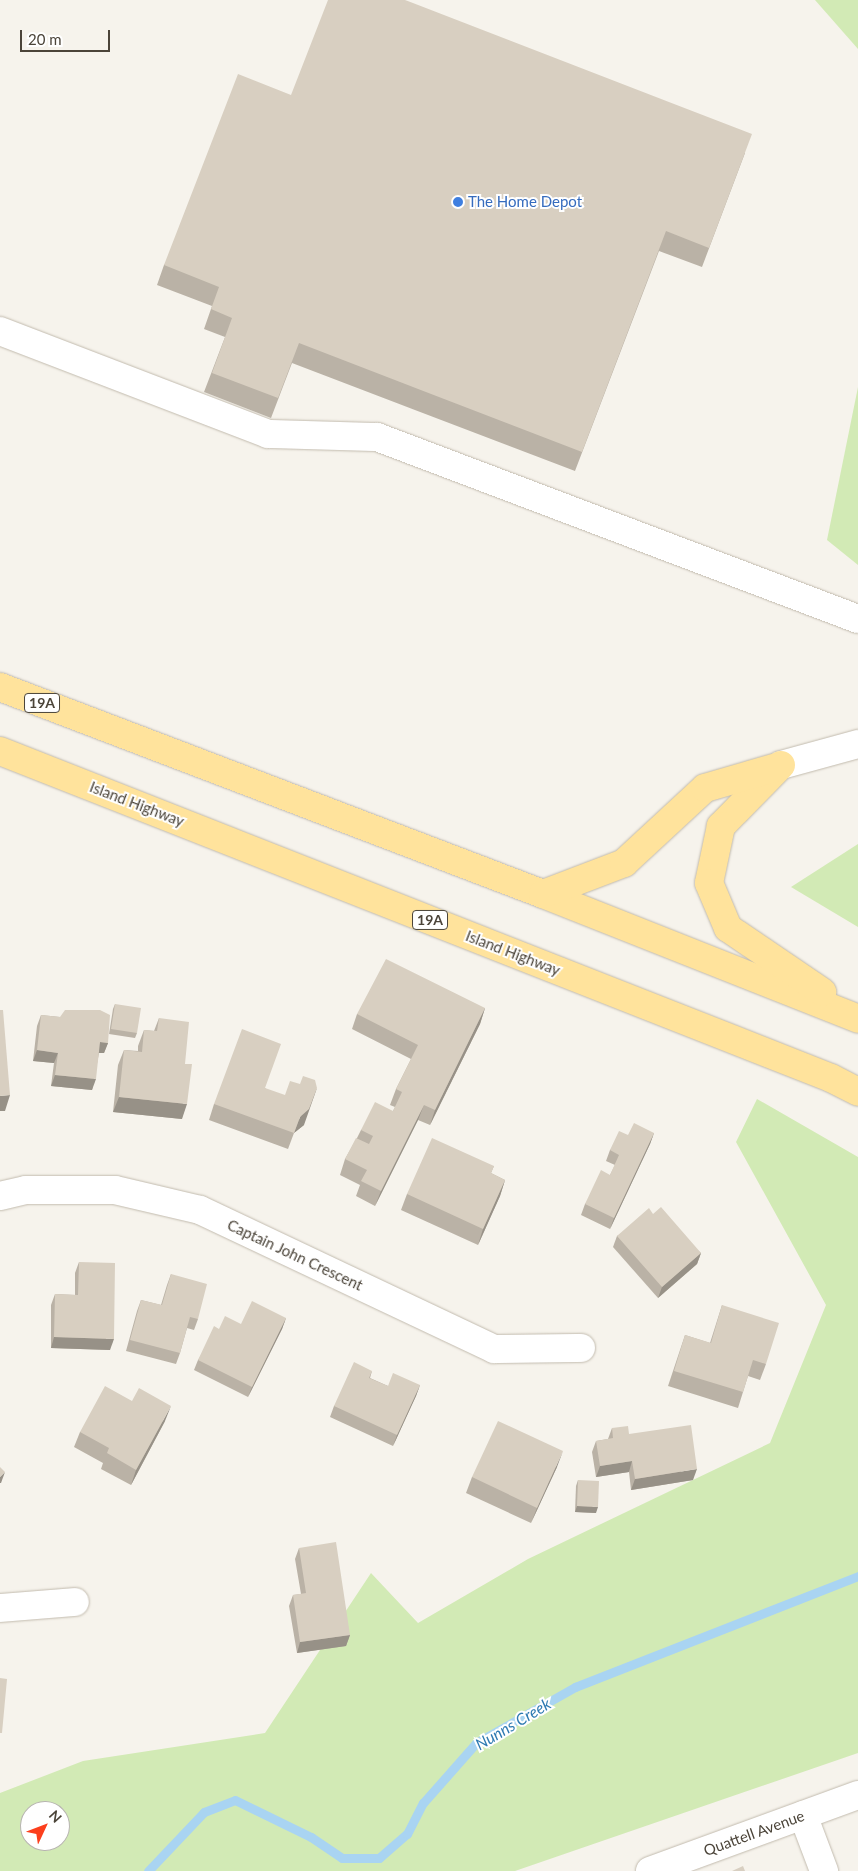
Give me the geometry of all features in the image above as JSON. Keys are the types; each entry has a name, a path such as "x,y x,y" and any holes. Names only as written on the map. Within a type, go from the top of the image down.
{"main road":[{"path":"0,675 85,719"},
{"name":"19A","path":"0,687 543,894 858,1018"},
{"name":"Island Highway","path":"0,750 831,1078 858,1092"},
{"path":"543,894 624,863 704,788 782,765"},
{"path":"782,765 721,826 709,883 728,928 858,1018"}],"street":[{"path":"0,331 268,434 378,437 858,619"},
{"path":"782,765 858,744"},
{"name":"Captain John Crescent","path":"0,1196 26,1190 115,1190 200,1210 494,1349 581,1348"},
{"path":"0,1608 75,1602"},
{"name":"Quattell Avenue","path":"650,1871 858,1795"},
{"path":"803,1815 824,1871"}],"green space":[{"path":"815,0 858,0 858,49"},
{"path":"858,387 858,565 827,540"},
{"path":"858,844 858,927 791,887"},
{"path":"757,1099 858,1157 858,1753 515,1871 0,1871 0,1793 83,1761 265,1733 371,1573 418,1623 528,1559 770,1443 826,1305 736,1142"}],"building":[{"name":"The Home Depot","path":"328,0 405,0 752,134 709,248 666,231 582,452 299,343 278,398 212,373 232,318 211,309 219,287 164,265 238,74 291,95"},
{"path":"386,959 485,1008 435,1110 424,1105 381,1191 361,1181 367,1170 345,1159 356,1138 369,1144 373,1136 361,1130 375,1102 393,1111 402,1092 396,1089 418,1045 357,1014"},
{"path":"115,1004 141,1008 137,1033 111,1029"},
{"path":"0,1010 3,1010 10,1095 0,1096"},
{"path":"65,1010 100,1010 110,1015 108,1043 100,1042 96,1079 55,1075 58,1053 37,1050 41,1015 60,1017"},
{"path":"159,1018 189,1022 185,1064 192,1064 187,1104 119,1097 124,1050 142,1052 144,1030 157,1031"},
{"path":"242,1029 281,1044 265,1088 285,1095 290,1081 300,1084 303,1076 315,1080 317,1088 309,1109 300,1117 294,1133 214,1104"},
{"path":"634,1123 654,1133 614,1218 585,1204 601,1170 610,1175 619,1155 610,1150 619,1131 628,1135"},
{"path":"432,1138 494,1166 491,1173 505,1180 483,1229 407,1194"},
{"path":"661,1207 701,1253 662,1287 617,1236 649,1208 653,1214"},
{"path":"79,1262 115,1263 114,1339 54,1337 55,1294 78,1295"},
{"path":"171,1274 207,1284 198,1319 190,1317 180,1353 130,1340 141,1300 162,1305"},
{"path":"252,1301 286,1318 252,1387 198,1360 214,1326 219,1329 225,1316 241,1324"},
{"path":"722,1305 779,1323 766,1364 753,1360 743,1392 674,1371 685,1335 711,1343"},
{"path":"354,1362 372,1371 369,1378 388,1386 393,1373 420,1385 397,1435 334,1406"},
{"path":"105,1386 132,1401 139,1388 171,1406 136,1470 107,1453 109,1448 80,1432"},
{"path":"498,1421 563,1451 537,1508 472,1477"},
{"path":"691,1425 697,1469 635,1479 632,1461 600,1466 596,1441 613,1438 612,1428 628,1426 629,1434"},
{"path":"0,1467 5,1472 0,1477"},
{"path":"578,1480 599,1481 598,1507 577,1506"},
{"path":"336,1542 350,1635 300,1642 293,1595 306,1593 299,1548"},
{"path":"0,1678 7,1679 2,1733 0,1733"},
{"path":"743,1866 745,1871 732,1871"}],"waterway":[{"name":"Nunns Creek","path":"148,1871 204,1812 235,1800 311,1837 342,1858 379,1858 407,1834 423,1803 476,1743 575,1687 858,1576"}],"place":[{"name":"The Home Depot","path":"458,202"}]}
